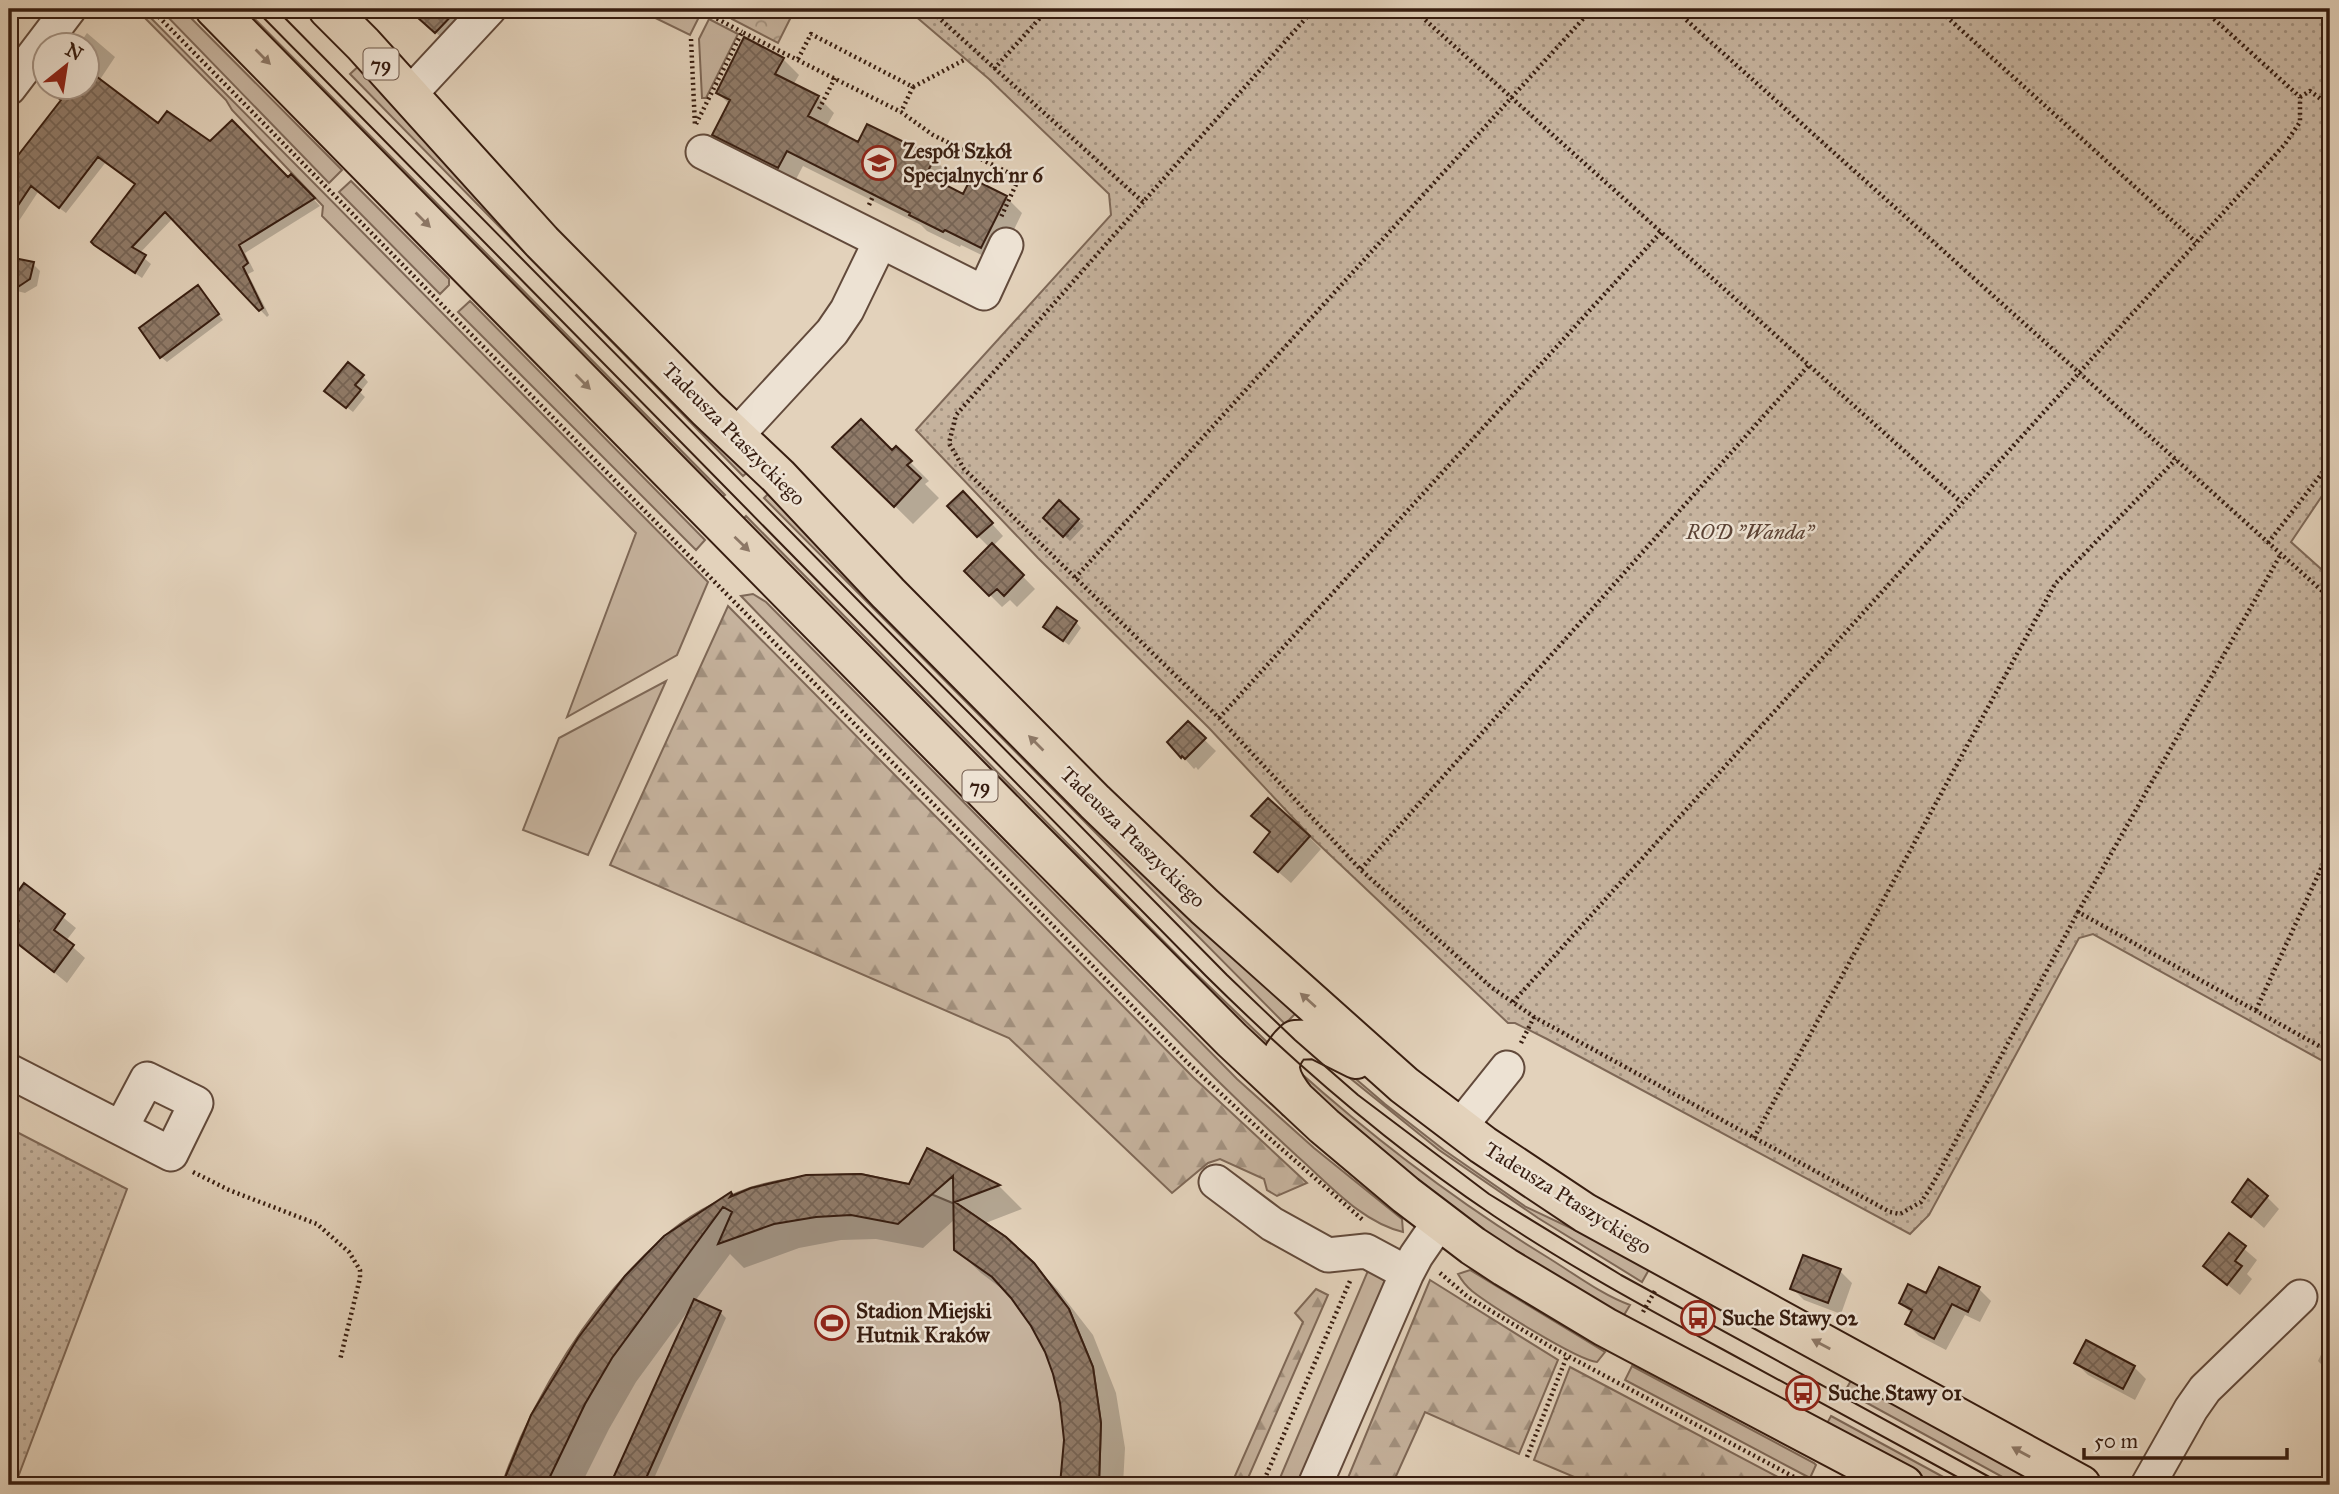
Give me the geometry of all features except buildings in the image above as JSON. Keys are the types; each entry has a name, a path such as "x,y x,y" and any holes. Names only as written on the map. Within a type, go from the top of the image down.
{"main road":[{"name":"79","path":"215,9 1232,1040 1365,1161 1440,1221 1505,1267 1605,1327 1904,1485"},
{"name":"Tadeusza Ptaszyckiego","path":"328,9 542,242 778,476 888,593 1141,847 1404,1086 1534,1181 1624,1236 2081,1485"},
{"path":"1296,1100 1281,1076 1280,1064 1289,1046 1302,1038 1323,1042 1404,1086"}],"street":[{"path":"9,88 69,9"},
{"path":"409,95 489,9"},
{"path":"703,152 984,293 1006,245"},
{"path":"736,436 832,332 847,310 880,242"},
{"path":"1459,1128 1507,1068"},
{"path":"9,1072 171,1154 196,1103 147,1079 121,1128"},
{"path":"1216,1182 1272,1224 1328,1255 1366,1251 1420,1270"},
{"path":"1315,1485 1420,1270 1416,1256 1440,1221"},
{"path":"2148,1485 2205,1389 2300,1297"}],"path":[{"path":"151,9 1189,1064 1310,1175 1378,1231 1339,1301 1262,1485"},
{"path":"929,9 1143,202"},
{"path":"994,69 1048,9"},
{"path":"1314,9 956,415 950,443 964,469 1219,718 1360,869 1491,986 1534,1017 1890,1212 1900,1214 1909,1211 1921,1202 1931,1187 2078,912 2281,554"},
{"path":"1413,9 1961,502"},
{"path":"1075,578 1592,9"},
{"path":"1674,9 2330,598"},
{"path":"1938,9 2196,242"},
{"path":"1513,1002 2285,144 2300,122 2300,97 2203,9"},
{"path":"712,16 901,112 933,135 1019,178 991,238 1006,245"},
{"path":"691,39 695,127 742,32"},
{"path":"798,59 810,34 913,87"},
{"path":"901,112 913,87 964,60"},
{"path":"819,109 835,78"},
{"path":"2300,97 2310,91 2330,106"},
{"path":"1219,718 1661,232"},
{"path":"1360,869 1809,365"},
{"path":"1754,1138 2055,584 2175,459"},
{"path":"2268,543 2330,463"},
{"path":"2256,1010 2330,849"},
{"path":"2078,912 2330,1052"},
{"path":"1528,1031 1534,1017"},
{"path":"171,1154 181,1165 229,1190 317,1224 349,1252 360,1270 360,1278 341,1360"},
{"path":"1420,1270 1567,1356 1809,1485"},
{"path":"1644,1312 1656,1289"},
{"path":"1527,1457 1567,1356"}],"green space":[{"path":"136,9 142,9 708,582 677,655 567,717 636,533 322,216 323,206 232,110 226,100"},
{"path":"160,9 182,9 342,170 329,183"},
{"path":"236,9 245,9 725,495 717,501"},
{"path":"637,9 703,9 690,35"},
{"path":"737,9 795,9 778,43 732,19"},
{"name":"ROD \"Wanda\"","path":"907,9 2330,9 2330,484 2291,542 2330,577 2330,1065 2093,934 2079,938 1929,1215 1910,1234 1547,1039 1515,1023 1508,1023 1310,836 1209,728 1038,558 916,430 1111,215 1109,194 989,79"},
{"path":"709,19 738,34 706,98 702,98 699,39"},
{"path":"362,63 751,469 743,476 350,74"},
{"path":"351,181 449,279 449,285 440,294 339,192"},
{"path":"470,301 705,540 696,550 458,312"},
{"path":"772,490 1296,1013 1285,1024 764,498"},
{"path":"746,516 1186,964 1268,1043 1262,1048 739,523"},
{"path":"753,594 766,602 1237,1079 1314,1148 1402,1219 1403,1232 1373,1220 1346,1201 1206,1070 741,596"},
{"path":"728,606 1193,1077 1307,1183 1277,1196 1267,1190 1264,1179 1220,1159 1208,1163 1172,1193 1009,1038 610,865"},
{"path":"666,681 588,855 523,830 559,738"},
{"path":"1320,1054 1335,1061 1444,1150 1526,1207 1651,1266 1642,1282 1538,1218 1439,1150"},
{"path":"1295,1068 1385,1144 1448,1191 1588,1283 1630,1305 1621,1320 1475,1230 1300,1084"},
{"path":"9,1128 127,1189 15,1485 9,1485"},
{"name":"Stadion Miejski Hutnik Kraków","path":"861,1174 907,1184 962,1207 1006,1237 1034,1263 1069,1309 1093,1367 1101,1423 1099,1485 502,1485 530,1418 568,1352 613,1290 663,1238 704,1209 750,1188 791,1179"},
{"path":"1370,1266 1386,1276 1385,1287 1300,1485 1277,1485"},
{"path":"1470,1270 1605,1352 1597,1362 1534,1331 1468,1287 1458,1274"},
{"path":"1430,1280 1558,1360 1519,1454 1425,1412 1392,1485 1345,1485"},
{"path":"1316,1289 1328,1295 1245,1485 1231,1485 1303,1322 1295,1313"},
{"path":"1632,1366 1814,1463 1816,1465 1810,1478 1625,1380"},
{"path":"1570,1367 1793,1485 1593,1485 1534,1460"},
{"path":"1853,1377 2051,1485 2017,1485 1845,1391"},
{"path":"1831,1416 1958,1485 1937,1485 1825,1427"}],"tram line":[{"path":"255,9 1206,976 1344,1103 1455,1189 1549,1252 1972,1485"},
{"path":"276,9 1227,975 1358,1095 1489,1194 1621,1275 2004,1485"}],"place":[{"name":"Zespół Szkół Specjalnych nr 6","path":"879,163"},
{"name":"Suche Stawy 02","path":"1698,1318"},
{"name":"Stadion Miejski Hutnik Kraków","path":"832,1323"},
{"name":"Suche Stawy 01","path":"1803,1393"}]}
